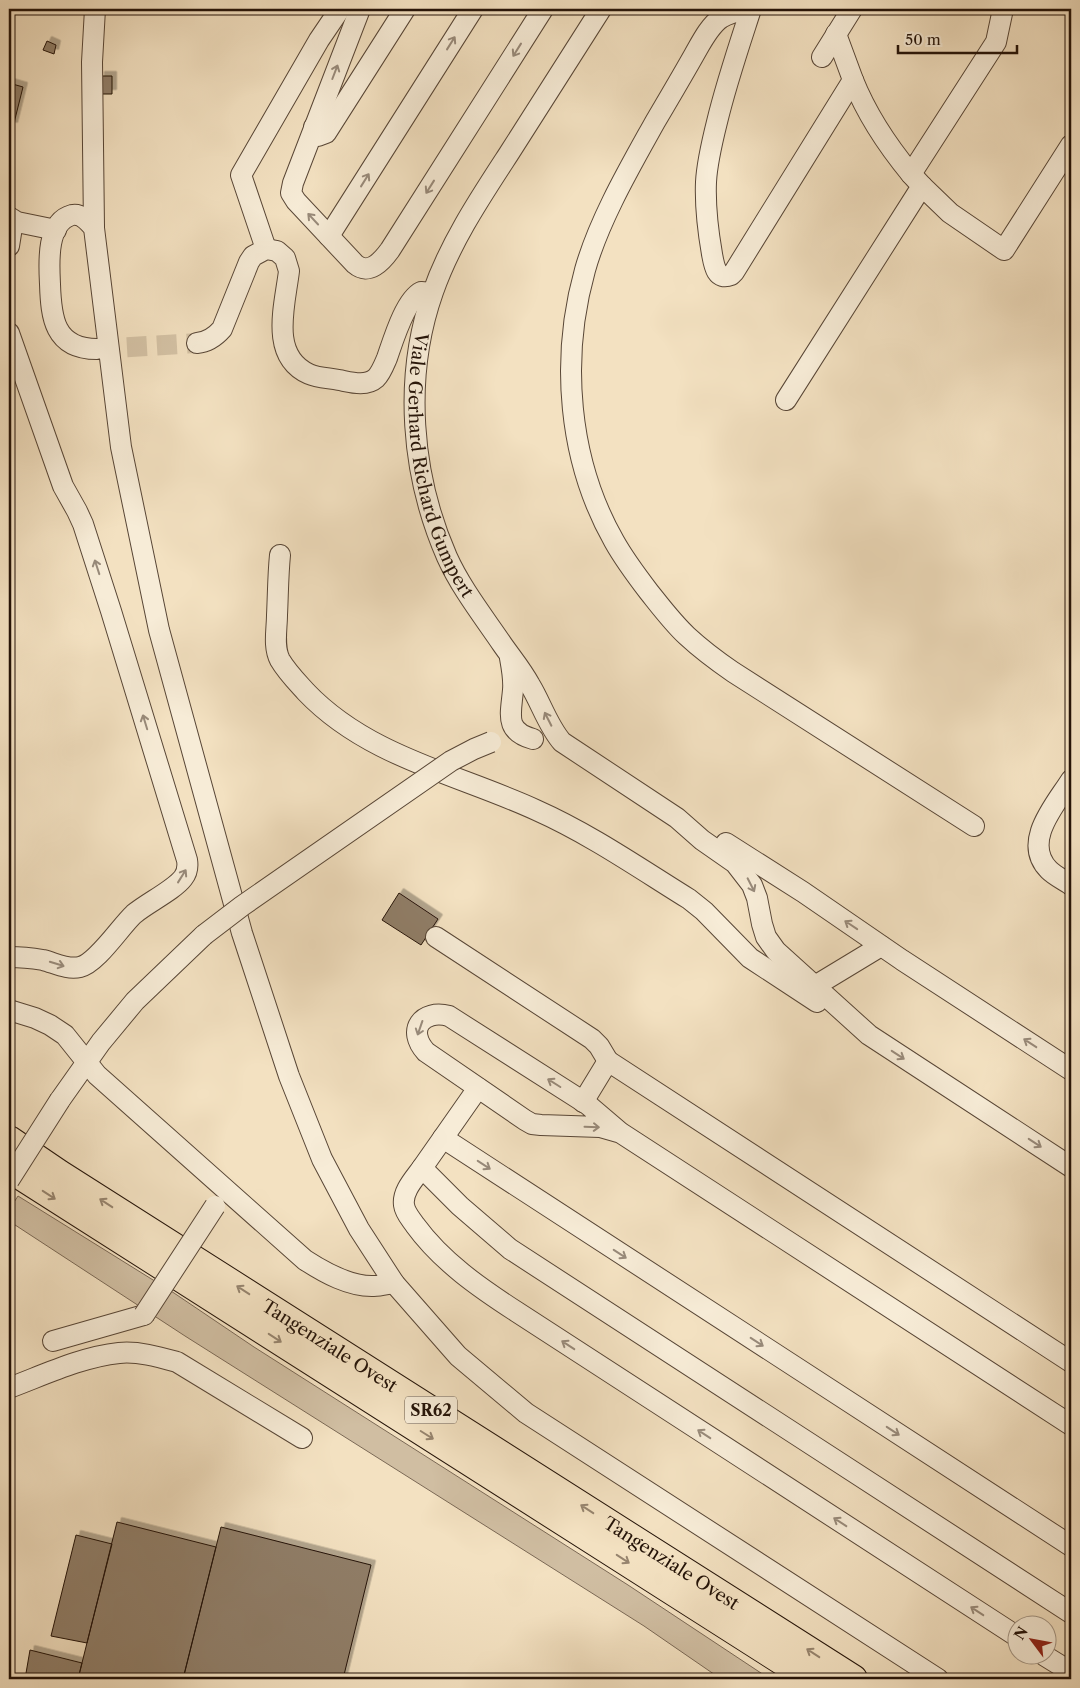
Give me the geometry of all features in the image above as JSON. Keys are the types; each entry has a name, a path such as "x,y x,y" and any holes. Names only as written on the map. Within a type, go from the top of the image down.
{"highway":[{"name":"Tangenziale Ovest","path":"9,1140 853,1679"},
{"name":"Tangenziale Ovest","path":"9,1168 810,1679"}],"street":[{"path":"95,9 92,62 94,228 121,447 159,630 239,924 289,1076 322,1159 359,1229 394,1284 458,1356 526,1413 938,1679"},
{"path":"266,249 241,175 319,40 340,9"},
{"path":"360,9 293,183 292,193 296,201 363,269 372,267 386,255 543,9"},
{"path":"314,127 314,132 318,136 326,134 404,9"},
{"path":"329,236 473,9"},
{"name":"Viale Gerhard Richard Gumpert","path":"521,680 510,655 448,559 436,528 425,493 414,428 416,379 422,334 432,293 450,250 601,9"},
{"path":"747,9 730,13 721,18 706,35 621,185 593,246 578,297 573,335 572,407 585,472 600,512 614,541 632,570 686,634 732,672 974,826"},
{"path":"751,9 723,96 710,148 706,182 708,230 716,270 721,276 728,276 734,272 852,80"},
{"path":"822,57 852,9"},
{"path":"786,400 996,42 1003,9"},
{"path":"836,34 852,80 885,141 916,180 950,213 1004,250 1071,145"},
{"path":"94,228 86,220 76,215 67,217 56,230 50,246 49,257 52,316 56,327 62,336 70,342 87,349 97,349"},
{"path":"9,246 11,219 56,230"},
{"path":"197,343 210,339 222,329 249,262 258,252 266,249 282,254 288,264 289,271 282,326 284,348 300,369 314,375 354,383 368,382 376,378 383,367 410,301 420,292 432,293"},
{"path":"9,333 63,486 78,511 83,524 185,851 188,866 183,878 177,884 133,915 95,958 84,966 70,968 37,959 9,957"},
{"path":"280,555 277,652 293,678 337,720 363,737 404,758 536,810 578,831 704,911 750,958 809,990 868,1035 1071,1167"},
{"path":"521,680 558,738 677,818 702,840 735,863 752,885 766,937 809,990"},
{"path":"521,680 511,719 516,730 520,734 558,743 572,749"},
{"path":"9,1180 60,1100 101,1042 135,1001 204,935 242,906 451,761 491,742 533,738"},
{"path":"1071,780 1043,825 1038,847 1043,862 1048,869 1071,885"},
{"path":"677,818 707,830 1071,1070"},
{"path":"436,937 592,1039 599,1046 608,1062 1071,1362"},
{"path":"809,990 881,946"},
{"path":"9,1010 35,1018 65,1035 97,1075 305,1260 322,1271 352,1283 367,1286 394,1284"},
{"path":"622,1133 600,1127 532,1124 426,1052 420,1046 417,1038 420,1022 426,1016 440,1014 449,1016 583,1102 622,1133 1071,1425"},
{"path":"583,1102 608,1062"},
{"path":"478,1088 406,1192 404,1205 407,1213 423,1236 464,1275 526,1318 1008,1631"},
{"path":"443,1138 1071,1546"},
{"path":"422,1168 466,1212 510,1249 1071,1613"},
{"path":"53,1341 144,1315 215,1206 228,1191"},
{"path":"9,1388 87,1359 121,1353 158,1356 177,1362 302,1438"},
{"path":"1058,1664 1071,1672"}],"shaded area":[{"path":"18,1196 174,1293 254,1347 628,1585 770,1679 721,1679 644,1626 185,1336 9,1221 9,1210"}],"building":[{"path":"47,41 56,45 54,54 43,50"},
{"path":"100,76 112,76 112,94 100,94"},
{"path":"9,83 23,87 13,127 9,126"},
{"path":"399,893 438,919 421,945 382,920"},
{"path":"117,1522 216,1547 183,1679 78,1679"},
{"path":"221,1527 371,1565 343,1679 183,1679"},
{"path":"76,1535 112,1544 87,1643 51,1636"},
{"path":"30,1650 82,1663 78,1679 25,1679"}],"tunnel":[{"path":"97,349 197,343"}]}
